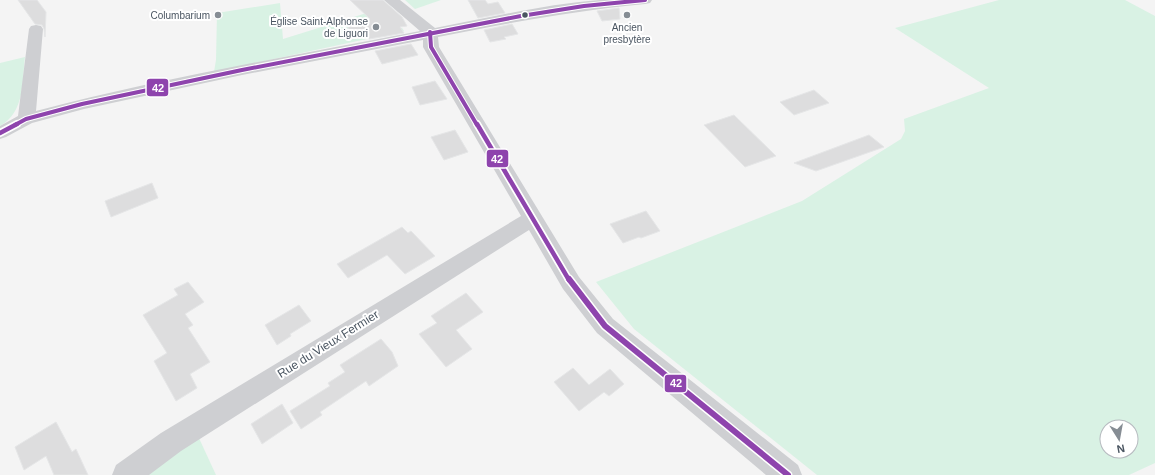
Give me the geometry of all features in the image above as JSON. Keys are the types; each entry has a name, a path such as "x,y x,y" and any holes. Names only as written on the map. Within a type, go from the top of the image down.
{"street":[{"path":"391,0 430,32 431,47 532,218 571,283 605,326 788,475"},
{"path":"0,133 26,119 89,103 430,32 584,6 645,0"},
{"path":"26,119 36,29"},
{"name":"Rue du Vieux Fermier","path":"126,475 171,442 532,218"}],"green space":[{"path":"405,0 441,0 415,9"},
{"path":"999,0 1125,0 1155,16 1155,463 1129,475 817,475 634,329 596,282 802,201 901,139 905,131 904,119 989,88 895,28"},
{"path":"280,3 283,39 389,6 395,14 347,25 348,28 344,32 353,39 402,28 404,31 214,72 216,60 217,13"},
{"path":"25,57 21,96 18,105 8,120 0,126 0,63"},
{"path":"198,436 216,475 146,475"}],"building":[{"path":"18,0 37,0 46,12 45,37 42,25 35,24"},
{"path":"350,0 383,0 402,17 407,26 400,27 404,33 369,39 367,36 353,39 347,25 370,19"},
{"path":"468,0 485,0 488,4 498,2 505,13 478,18"},
{"path":"619,8 620,19 602,21 597,11"},
{"path":"512,24 518,34 504,37 506,39 490,42 484,30"},
{"path":"411,44 418,55 382,64 375,51"},
{"path":"435,81 447,99 420,105 412,87"},
{"path":"814,90 829,103 794,115 780,102"},
{"path":"734,115 776,156 745,167 704,125"},
{"path":"455,130 468,152 444,160 431,137"},
{"path":"869,135 884,147 816,171 794,163"},
{"path":"152,183 158,198 111,217 105,201"},
{"path":"646,211 660,231 623,243 610,224"},
{"path":"402,227 408,233 411,231 435,256 405,274 387,255 348,278 337,264"},
{"path":"188,282 204,302 185,314 193,325 188,328 210,362 190,374 197,388 176,401 154,361 167,353 143,315 178,295 174,289"},
{"path":"466,293 483,312 456,330 472,349 446,367 419,334 437,323 431,316"},
{"path":"299,305 311,321 290,334 291,336 277,345 265,325"},
{"path":"381,339 392,352 398,366 369,386 366,381 320,412 322,415 301,429 290,411 330,386 328,383 345,372 340,365"},
{"path":"573,368 589,385 610,369 624,384 609,396 604,392 579,411 554,382"},
{"path":"282,404 293,423 262,444 251,424"},
{"path":"56,422 72,452 76,449 88,475 54,475 46,456 24,470 15,447"}],"transit line":[{"name":"42","path":"0,133 26,119 82,104 242,70 521,16 584,6 645,0"},
{"name":"42","path":"430,32 431,47 571,283 605,326 788,475"}],"place":[{"name":"Columbarium","path":"218,15"},
{"name":"Ancien presbytère","path":"627,15"},
{"name":"Église Saint-Alphonse de Liguori","path":"376,27"}]}
